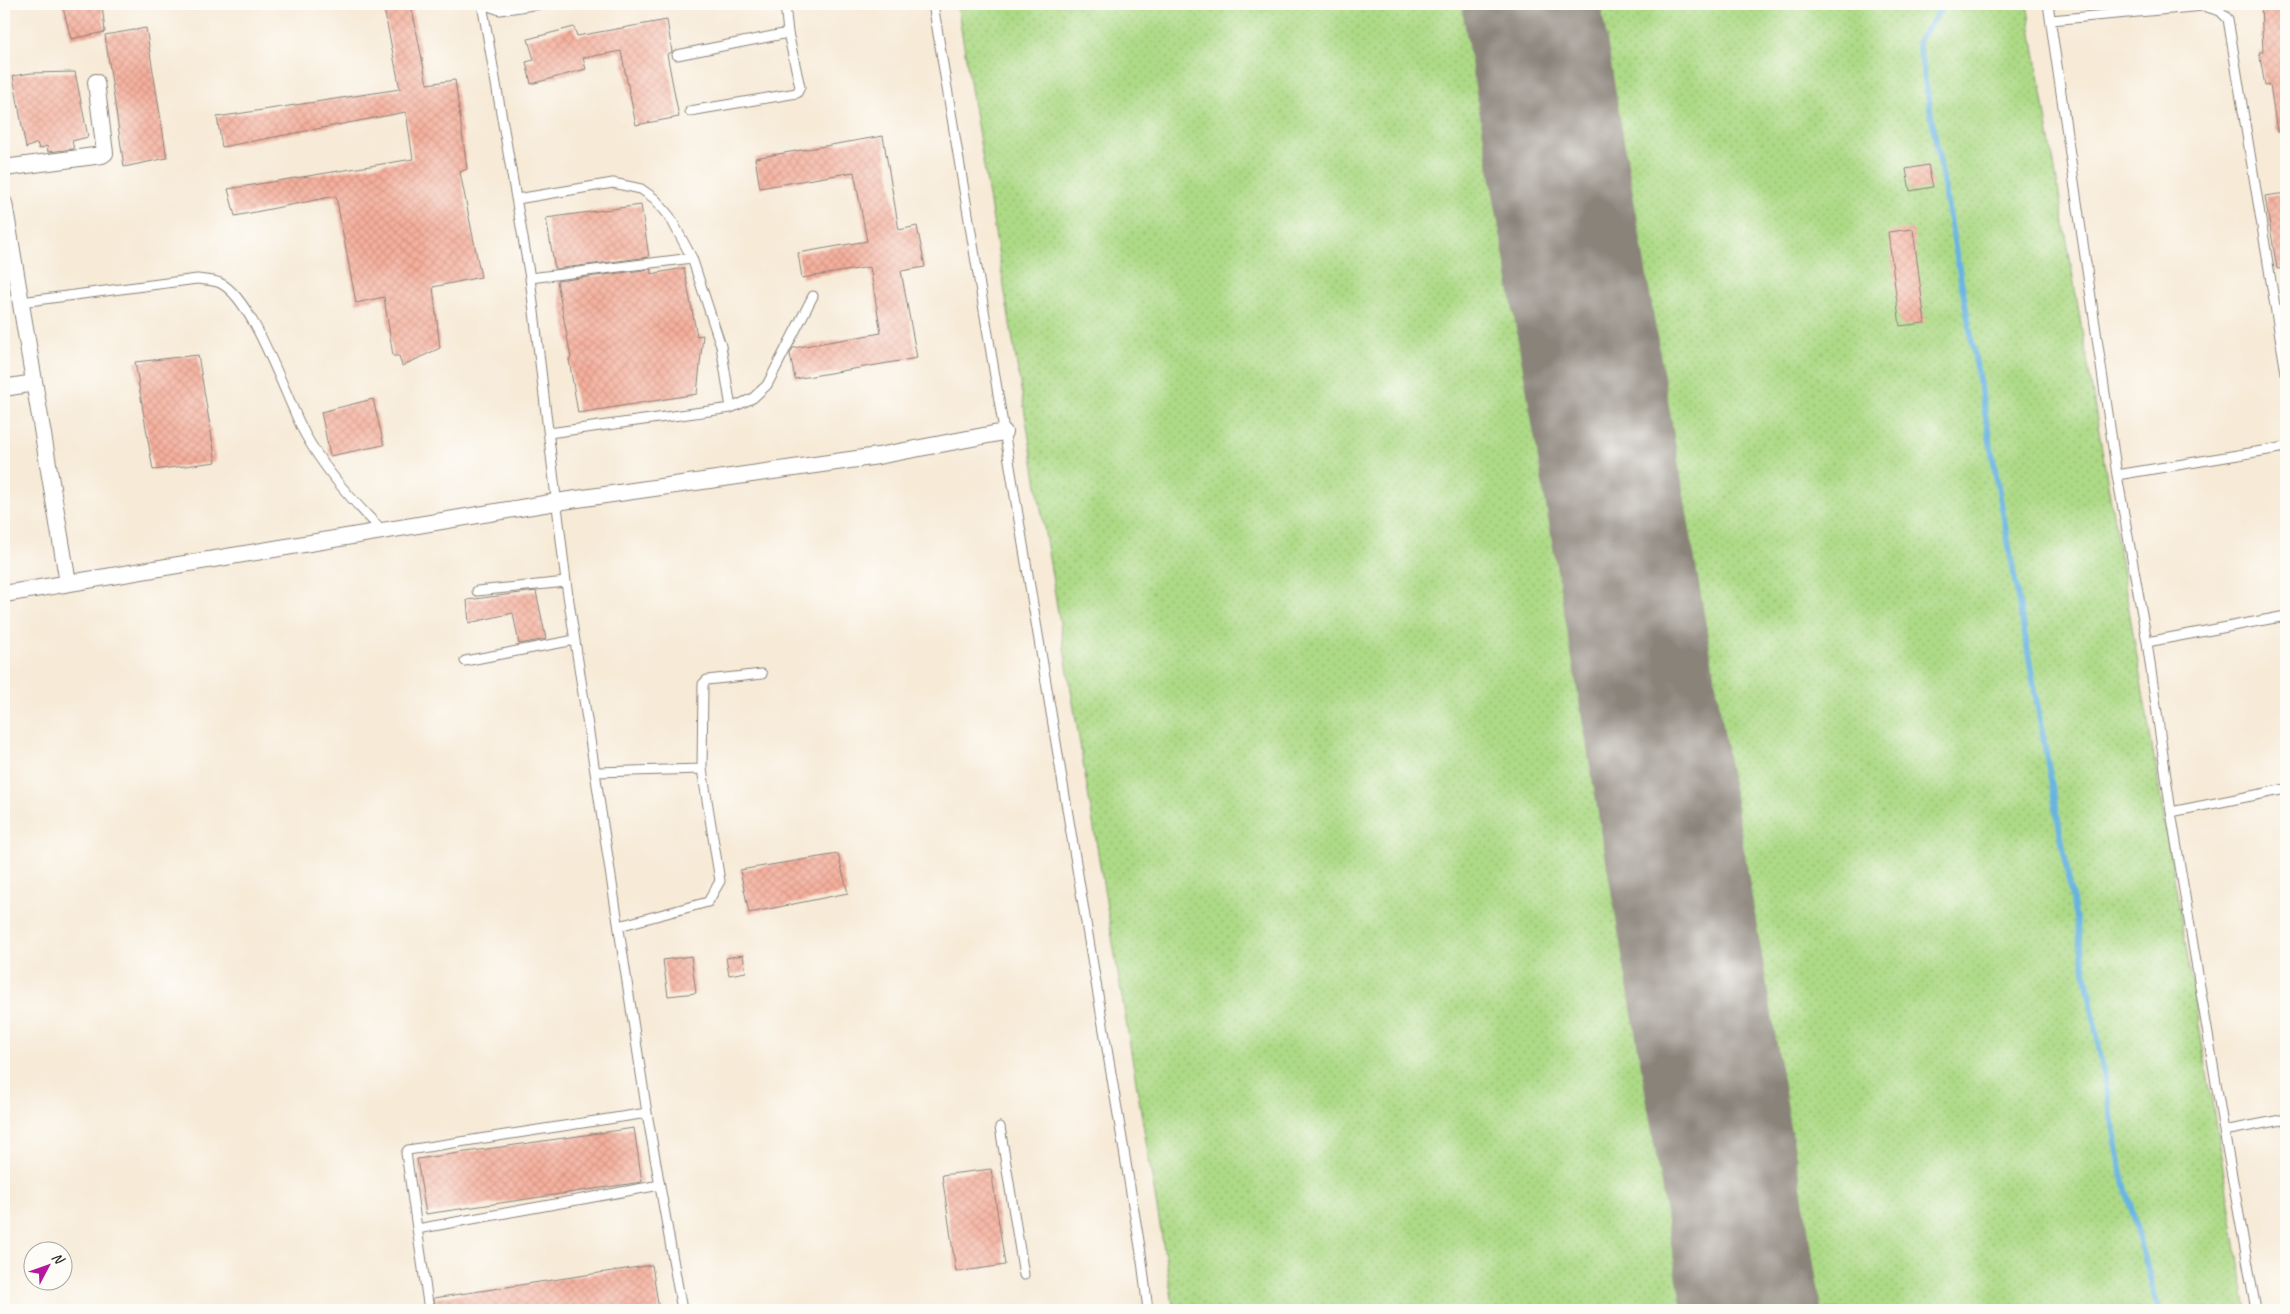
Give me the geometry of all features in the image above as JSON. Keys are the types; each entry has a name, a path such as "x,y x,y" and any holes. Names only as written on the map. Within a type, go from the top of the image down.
{"street":[{"path":"4,168 102,155 105,153 96,82"},
{"path":"4,203 68,583"},
{"path":"4,388 34,383"},
{"path":"4,594 556,502 878,456 1004,432"}],"lane":[{"path":"540,4 500,10 482,4 530,278 566,582 648,1114 682,1310"},
{"path":"690,111 797,94 800,87 788,33 785,4"},
{"path":"933,4 1148,1310"},
{"path":"2048,4 2117,476 2147,642 2171,812 2256,1310"},
{"path":"2050,20 2203,6 2220,11 2228,19 2286,373"},
{"path":"677,55 788,33"},
{"path":"517,199 612,183 641,189 654,199 670,217 692,258 721,346 731,408"},
{"path":"530,278 692,258"},
{"path":"21,302 197,279 220,283 236,296 256,327 305,435 352,502 384,532"},
{"path":"549,433 731,408 753,398 767,385 813,296"},
{"path":"2117,476 2286,448"},
{"path":"477,591 566,582"},
{"path":"2147,642 2286,616"},
{"path":"466,661 575,640"},
{"path":"619,926 708,902 720,882 702,769 703,684 707,680 762,674"},
{"path":"596,772 702,769"},
{"path":"2171,812 2286,789"},
{"path":"429,1310 406,1153 408,1150 648,1114"},
{"path":"2224,1131 2286,1119"},
{"path":"1000,1127 1024,1275"},
{"path":"417,1229 660,1185"}],"green space":[{"path":"957,4 2027,4 2247,1310 1174,1310"}],"building":[{"path":"62,4 102,4 105,32 71,39"},
{"path":"383,4 411,4 427,84 455,80 467,169 460,172 481,277 433,287 440,348 402,366 399,356 393,356 384,297 356,303 336,196 235,216 228,189 413,159 406,112 222,147 217,117 400,89"},
{"path":"2261,4 2286,4 2286,132 2277,132 2270,85 2265,86 2259,52 2263,52"},
{"path":"667,20 672,52 667,54 679,117 636,125 621,51 583,58 586,69 531,84 526,62 534,60 528,39 574,27 577,36"},
{"path":"146,28 167,158 124,167 105,35"},
{"path":"75,72 88,137 72,141 74,149 48,152 47,146 39,149 37,143 26,148 13,76 31,73"},
{"path":"883,136 899,230 917,226 925,267 901,271 917,358 795,379 790,354 793,348 881,333 870,267 802,278 798,253 867,241 854,172 760,188 755,158"},
{"path":"1928,165 1933,187 1910,191 1906,169"},
{"path":"2286,193 2286,268 2277,269 2265,196"},
{"path":"641,205 649,257 555,269 546,218"},
{"path":"1913,229 1925,323 1900,326 1888,232"},
{"path":"684,268 697,336 703,335 697,394 578,413 569,359 571,358 557,281 651,269 651,274"},
{"path":"198,355 216,462 153,470 135,362"},
{"path":"373,399 384,445 330,456 321,412"},
{"path":"536,591 546,639 519,644 513,613 469,623 467,600"},
{"path":"838,854 848,893 749,913 740,870"},
{"path":"743,955 746,972 729,975 726,958"},
{"path":"691,956 696,993 668,996 663,960"},
{"path":"634,1128 642,1182 426,1214 417,1159"},
{"path":"991,1169 1005,1265 956,1272 942,1175"},
{"path":"652,1265 659,1310 435,1310 434,1298"}],"waterway":[{"path":"1945,4 1918,41 2121,1170 2159,1310"}],"runway":[{"path":"1531,4 1752,1310"}]}
